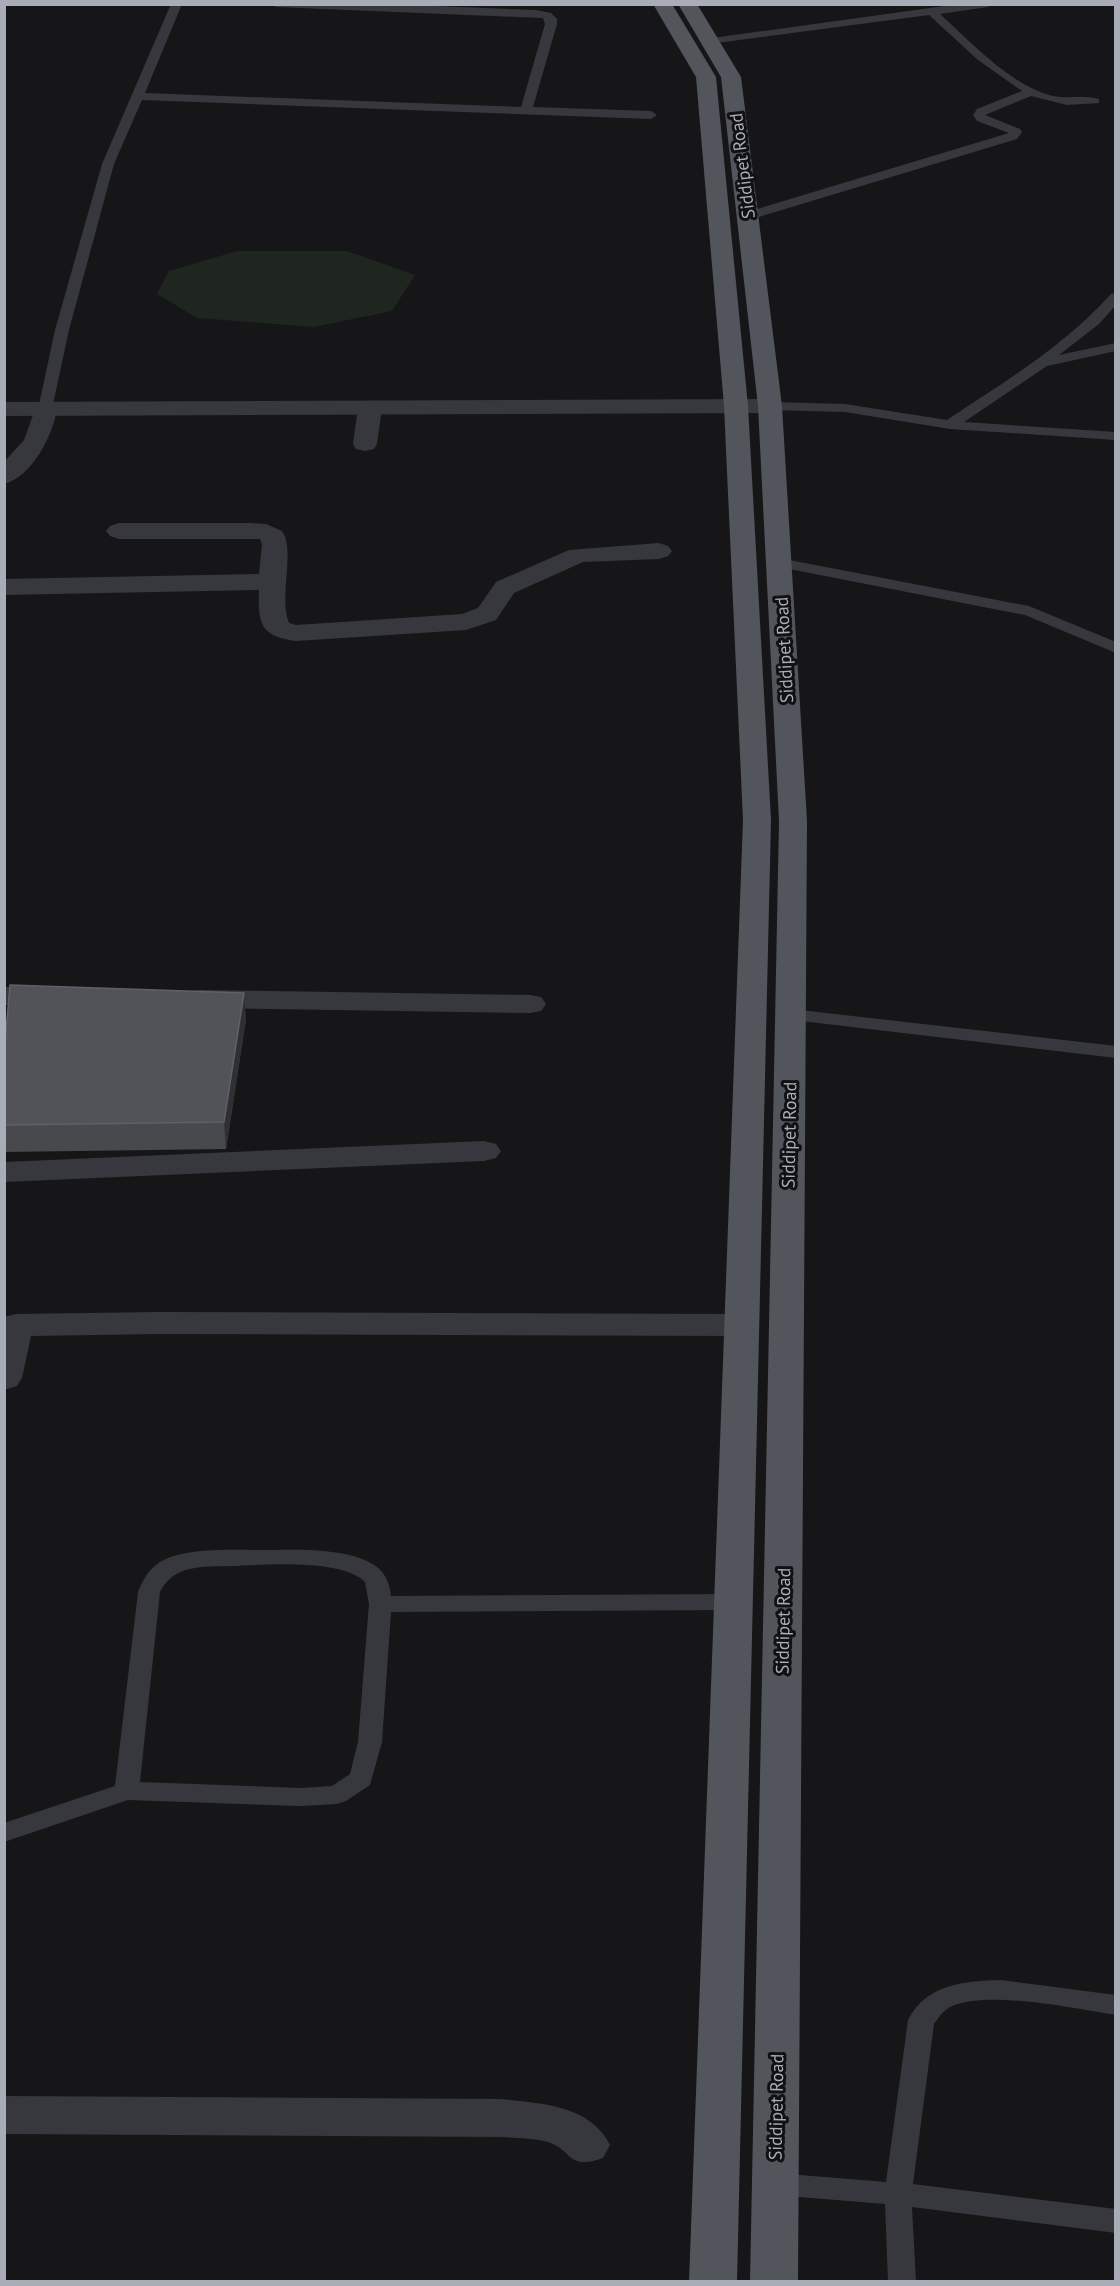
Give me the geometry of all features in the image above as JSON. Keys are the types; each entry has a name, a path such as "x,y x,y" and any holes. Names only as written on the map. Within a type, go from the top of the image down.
{"main road":[{"name":"Siddipet Road","path":"663,4 706,77 735,397 757,820 713,2282"},
{"name":"Siddipet Road","path":"687,4 731,77 769,397 794,821 774,2282"}],"street":[{"path":"105,387 370,408 409,397"},
{"path":"4,409 49,392 215,397 769,397"},
{"path":"4,477 36,444 43,428 49,392"},
{"path":"365,444 370,408"},
{"path":"119,531 266,532 273,536 275,544 272,612 277,627 285,632 466,622 488,614 505,588 578,555 659,551"},
{"path":"4,587 273,582"},
{"path":"4,996 88,997"},
{"path":"172,998 530,1004"},
{"path":"4,1172 483,1151"},
{"path":"4,1378 16,1325 183,1323 741,1325"},
{"path":"4,2115 501,2118 560,2126 587,2145"}],"lane":[{"path":"49,392 62,330 108,164 177,4"},
{"path":"276,4 547,15 551,19 551,24 526,111"},
{"path":"709,41 987,4"},
{"path":"932,12 977,53 1033,91 1061,101 1095,101"},
{"path":"748,216 1013,136 1016,132 1012,129 981,118 979,115 981,112 1033,91"},
{"path":"138,96 651,115"},
{"path":"950,425 1042,363 1094,321 1116,297"},
{"path":"1042,363 1116,347"},
{"path":"769,397 950,425 1116,436"},
{"path":"779,563 1029,611 1116,648"},
{"path":"791,1015 1115,1049"},
{"path":"4,1833 127,1791 300,1797 337,1795 361,1779 370,1742 380,1604 378,1584 371,1574 346,1562 296,1558 194,1559 174,1564 158,1574 149,1592 127,1791"},
{"path":"380,1604 733,1602"},
{"path":"902,2282 898,2194 921,2020 940,2001 967,1991 1033,1994 1116,2005"},
{"path":"775,2184 898,2194 1116,2221"}],"shaded area":[{"path":"237,251 347,251 415,275 392,311 314,327 197,318 157,294 169,271"}],"building":[{"path":"10,985 244,993 224,1122 4,1125 4,1055"}]}
